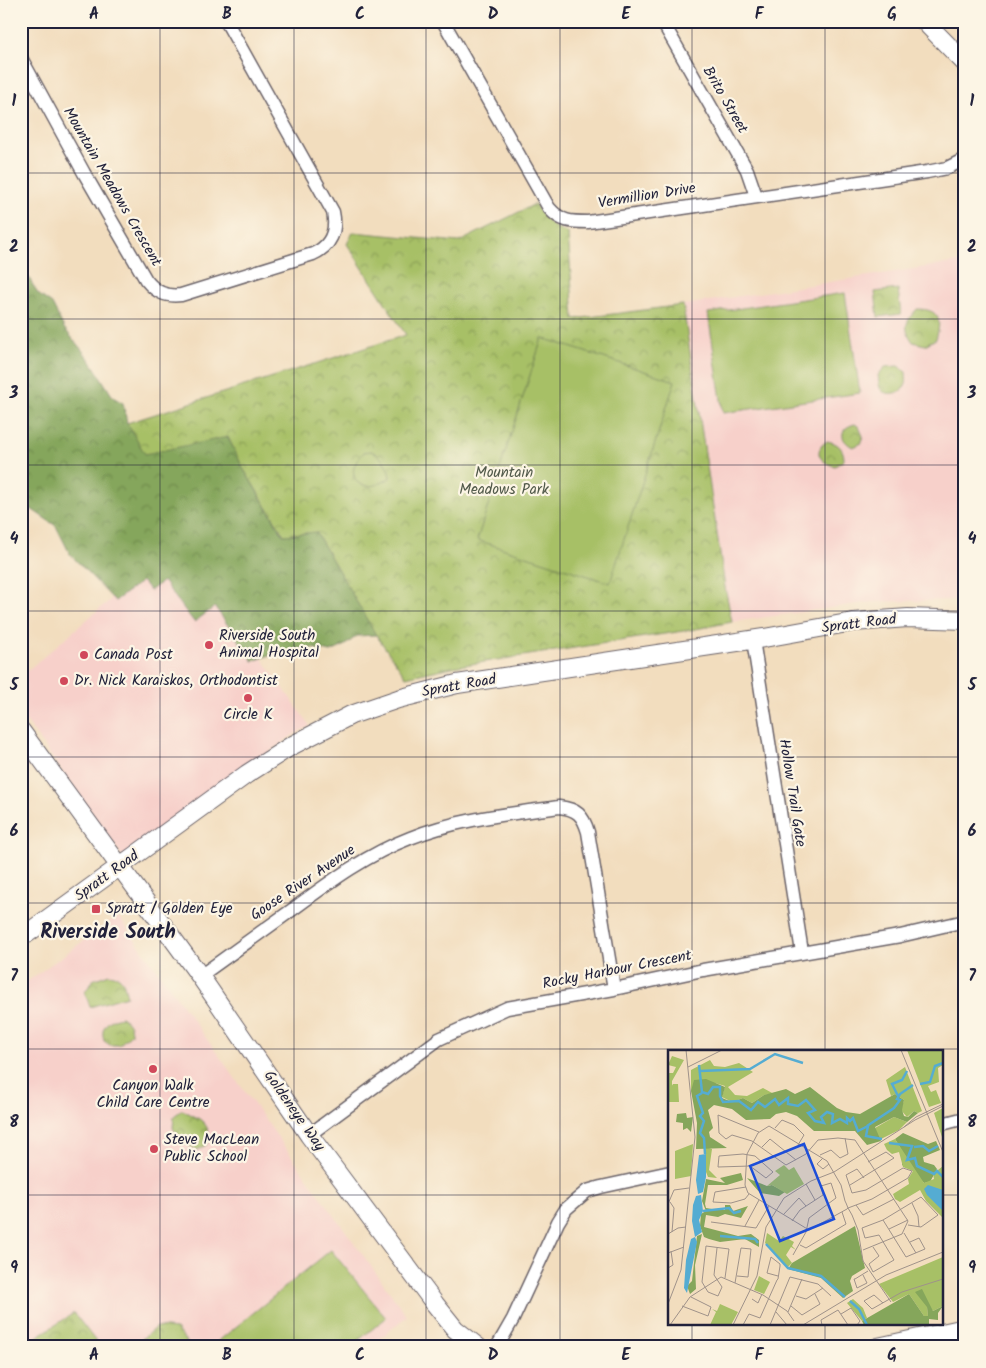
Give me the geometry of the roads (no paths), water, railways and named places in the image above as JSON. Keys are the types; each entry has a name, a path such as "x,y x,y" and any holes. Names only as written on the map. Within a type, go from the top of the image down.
{"street":[{"name":"Mountain Meadows Crescent","path":"21,58 84,173 146,280 162,294 181,295 314,254 323,250 330,242 334,232 335,220 333,212 226,21"},
{"name":"Vermillion Drive","path":"443,21 549,208 563,220 588,222 927,172 947,168 965,159"},
{"name":"Brito Street","path":"662,21 747,170 756,196"},
{"path":"924,21 965,63"},
{"name":"Spratt Road","path":"21,938 247,774 291,746 331,724 371,708 457,684 753,640 853,622 908,618 965,620"},
{"name":"Hollow Trail Gate","path":"753,640 802,952"},
{"name":"Goldeneye Way","path":"21,731 28,753 120,867 200,976 310,1135 435,1304 456,1329 478,1347"},
{"name":"Goose River Avenue","path":"200,976 330,881 391,846 436,829 481,818 559,807 568,808 578,813 584,819 588,832 614,989"},
{"name":"Rocky Harbour Crescent","path":"310,1135 439,1039 507,1008 802,952 900,936 965,921"},
{"path":"944,1123 965,1118"},
{"path":"497,1347 513,1319 558,1222 566,1209 587,1191 668,1172"},
{"path":"878,1347 965,1328"}],"place":[{"name":"Riverside South Animal Hospital","path":"209,645"},
{"name":"Canada Post","path":"84,655"},
{"name":"Dr. Nick Karaiskos, Orthodontist","path":"64,681"},
{"name":"Circle K","path":"248,698"},
{"name":"Spratt / Golden Eye","path":"96,909"},
{"name":"Canyon Walk Child Care Centre","path":"153,1069"},
{"name":"Steve MacLean Public School","path":"154,1149"}],"district":[{"name":"Riverside South","path":"108,933"}],"park label":[{"name":"Mountain Meadows Park","path":"504,482"}]}
